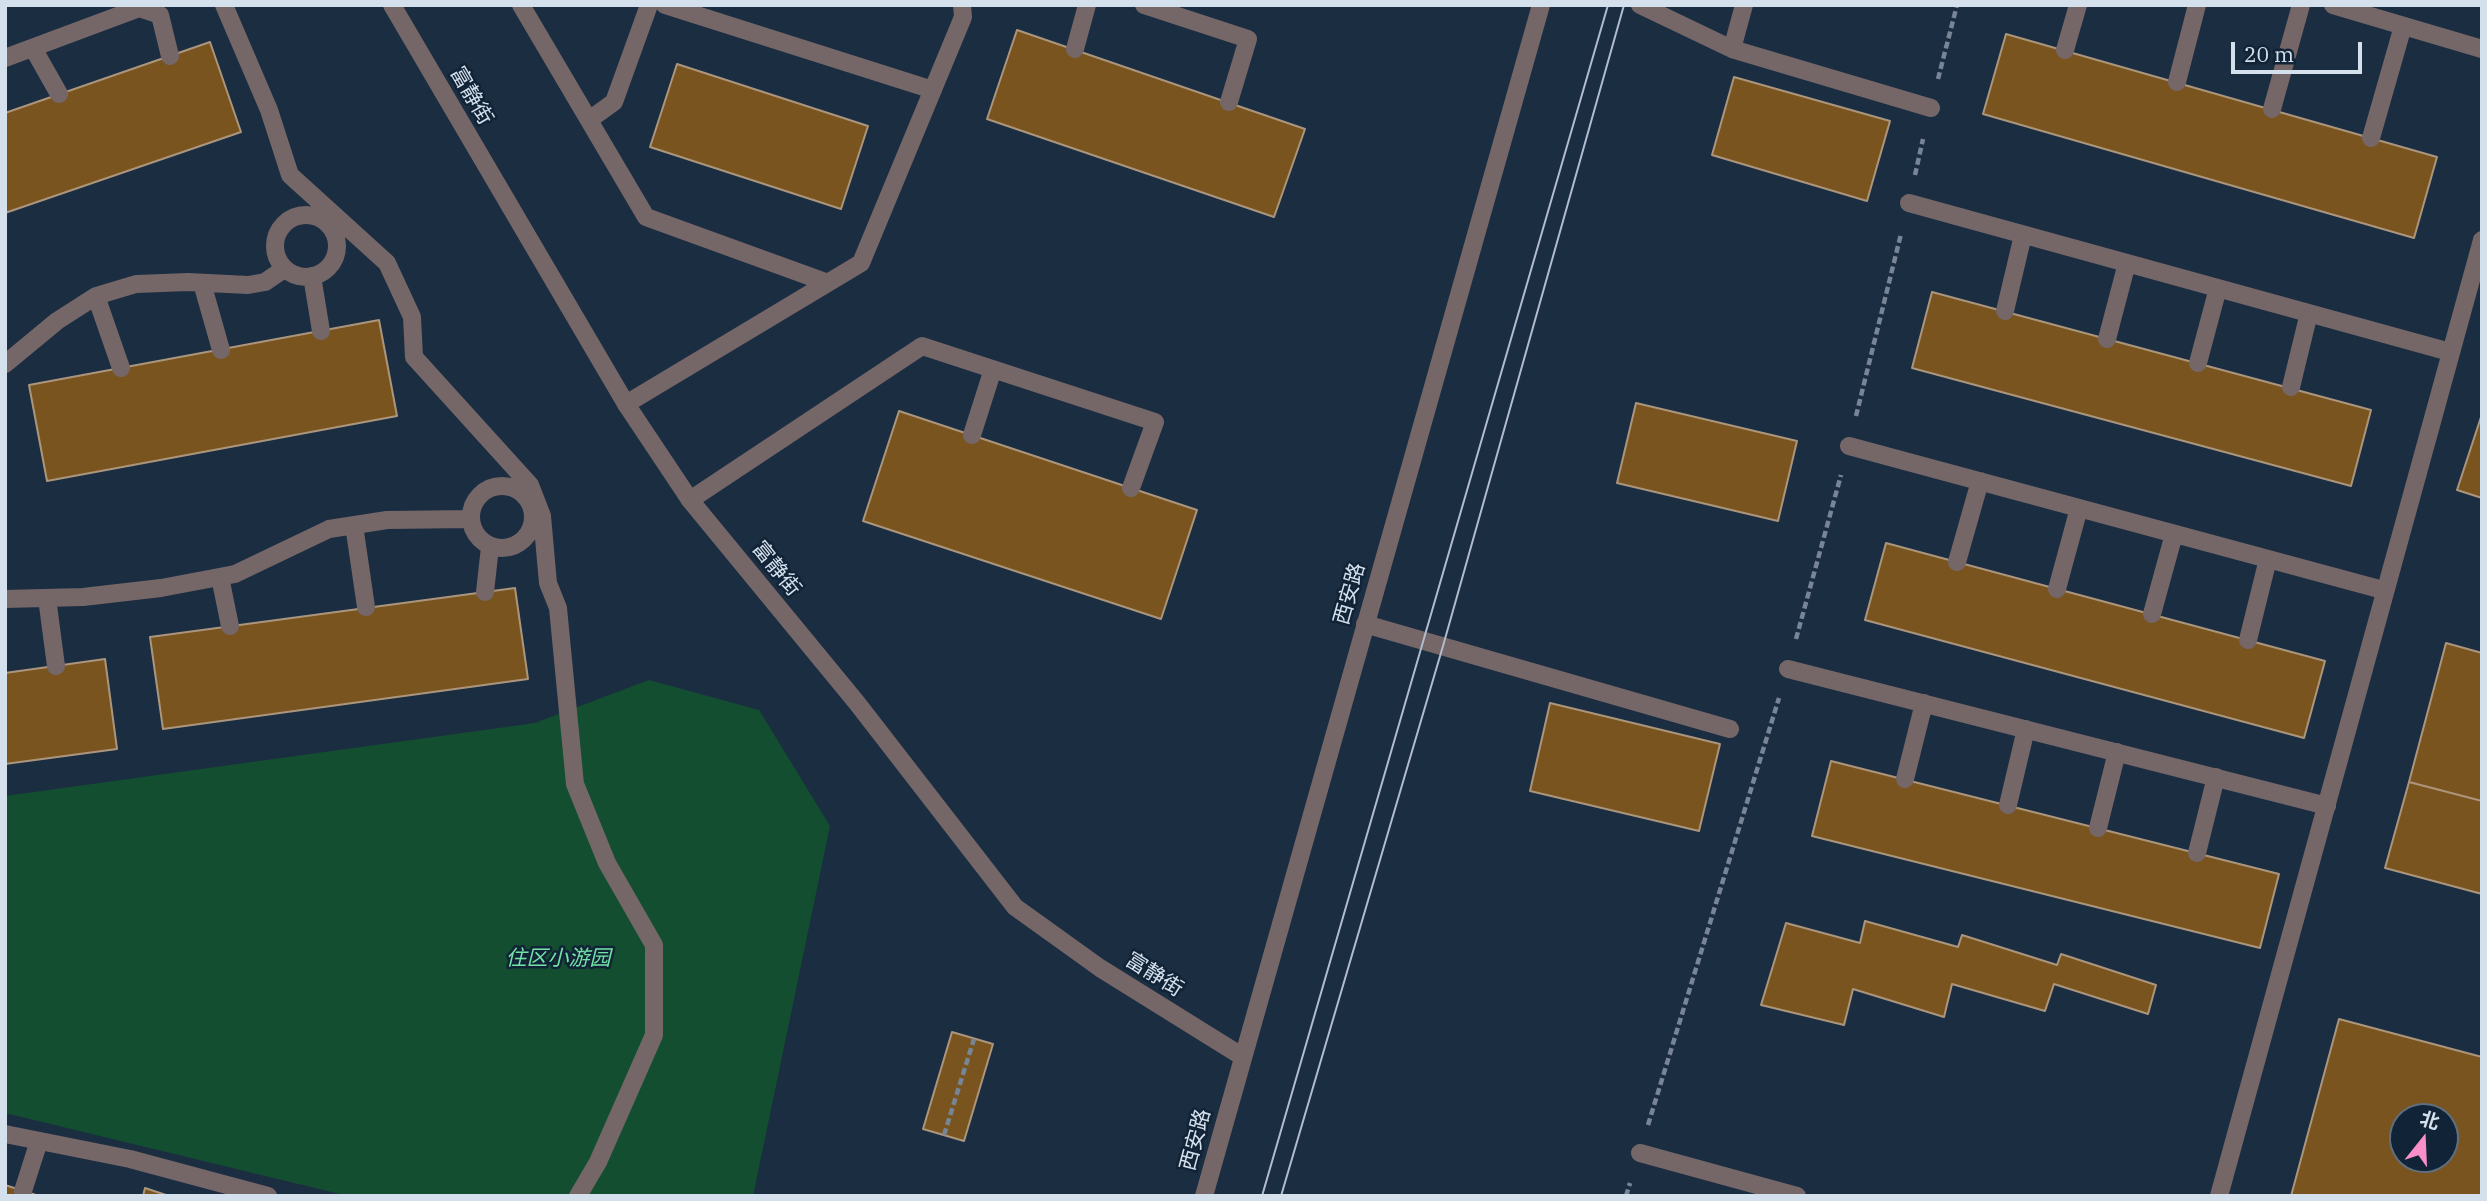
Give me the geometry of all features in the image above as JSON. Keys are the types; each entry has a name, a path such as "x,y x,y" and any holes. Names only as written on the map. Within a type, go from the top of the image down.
{"street":[{"path":"224,5 269,110 290,175 387,263 412,317 414,357 530,485 542,516 548,583 558,608 575,784 607,863 654,945 654,1035 598,1162 578,1196"},
{"name":"富静街","path":"392,5 626,404 690,500 857,703 1015,907 1100,968 1243,1057"},
{"path":"521,5 646,217 828,283"},
{"path":"589,120 614,102 649,5"},
{"path":"665,5 933,90"},
{"path":"626,404 861,263 963,17 962,5"},
{"path":"1075,49 1087,5"},
{"path":"1144,5 1248,39 1228,102"},
{"name":"西安路","path":"1204,1196 1541,5"},
{"path":"1640,5 1732,49 1931,107"},
{"path":"1732,49 1744,5"},
{"path":"2065,50 2078,5"},
{"path":"2177,82 2197,5"},
{"path":"2272,109 2301,5"},
{"path":"2333,5 2482,50"},
{"path":"5,58 139,8 160,15 170,56"},
{"path":"2371,138 2403,26"},
{"path":"33,48 59,94"},
{"path":"1909,203 2450,352"},
{"path":"310,216 335,232 337,250 328,269 312,276 294,275 284,269 275,247 281,225 292,217 310,216"},
{"path":"2005,311 2023,235"},
{"path":"2219,1196 2327,806 2383,590 2482,240"},
{"path":"2107,339 2127,264"},
{"path":"5,364 57,321 96,296 136,284 248,285 265,282 284,269"},
{"path":"312,276 320,331"},
{"path":"202,283 221,350"},
{"path":"2199,363 2218,288"},
{"path":"96,296 121,368"},
{"path":"2291,387 2309,313"},
{"path":"690,500 922,346 1155,422 1131,488"},
{"path":"972,435 993,369"},
{"path":"1849,446 2383,590"},
{"path":"1957,562 1980,481"},
{"path":"506,487 527,498 534,522 525,541 508,548 490,547 480,540 471,519 477,496 488,489 506,487"},
{"path":"2057,589 2079,508"},
{"path":"5,599 161,588 235,574 329,530 387,520 471,519"},
{"path":"354,525 366,607"},
{"path":"2152,614 2174,534"},
{"path":"485,592 490,547"},
{"path":"2248,640 2268,559"},
{"path":"220,577 230,626"},
{"path":"47,598 56,666"},
{"path":"1364,624 1730,729"},
{"path":"1788,669 2327,806"},
{"path":"1905,779 1924,704"},
{"path":"2008,805 2026,729"},
{"path":"2098,828 2117,752"},
{"path":"2197,853 2216,778"},
{"path":"5,1134 39,1141 204,1188 268,1196"},
{"path":"23,1191 39,1141"},
{"path":"1640,1153 1797,1196"}],"path":[{"path":"1626,1196 1788,669 1849,446 1957,5"},
{"path":"944,1135 974,1038"}],"green space":[{"name":"住区小游园","path":"649,680 759,710 830,826 753,1196 348,1196 5,1113 5,796 535,723"}],"building":[{"path":"1017,30 1305,129 1274,217 987,119"},
{"path":"2006,34 2437,157 2414,238 1983,114"},
{"path":"210,42 241,132 5,213 5,113"},
{"path":"677,64 868,126 841,209 650,147"},
{"path":"1734,77 1890,121 1867,201 1712,155"},
{"path":"1932,292 2371,410 2351,486 1912,368"},
{"path":"379,320 397,416 47,481 29,385"},
{"path":"1636,403 1797,441 1778,521 1617,483"},
{"path":"899,411 1197,510 1161,619 863,521"},
{"path":"2482,414 2482,498 2457,490"},
{"path":"1886,543 2325,661 2304,738 1865,620"},
{"path":"515,588 528,679 163,729 150,637"},
{"path":"2446,643 2482,653 2482,801 2409,782"},
{"path":"105,659 117,749 5,764 5,673"},
{"path":"1550,703 1720,744 1699,831 1530,791"},
{"path":"1831,761 2279,874 2260,948 1812,836"},
{"path":"2409,782 2482,801 2482,894 2385,868"},
{"path":"1865,921 1958,947 1962,935 2057,965 2061,954 2156,985 2148,1014 2054,984 2045,1011 1952,984 1944,1017 1853,989 1844,1025 1761,1005 1786,923 1860,943"},
{"path":"2339,1019 2482,1057 2482,1196 2291,1196"},
{"path":"952,1032 993,1044 964,1141 923,1129"},
{"path":"5,1185 39,1196 5,1196"},
{"path":"145,1188 169,1196 143,1196"}],"tram line":[{"path":"1262,1196 1608,5"},
{"path":"1281,1196 1443,646 1624,5"}]}
